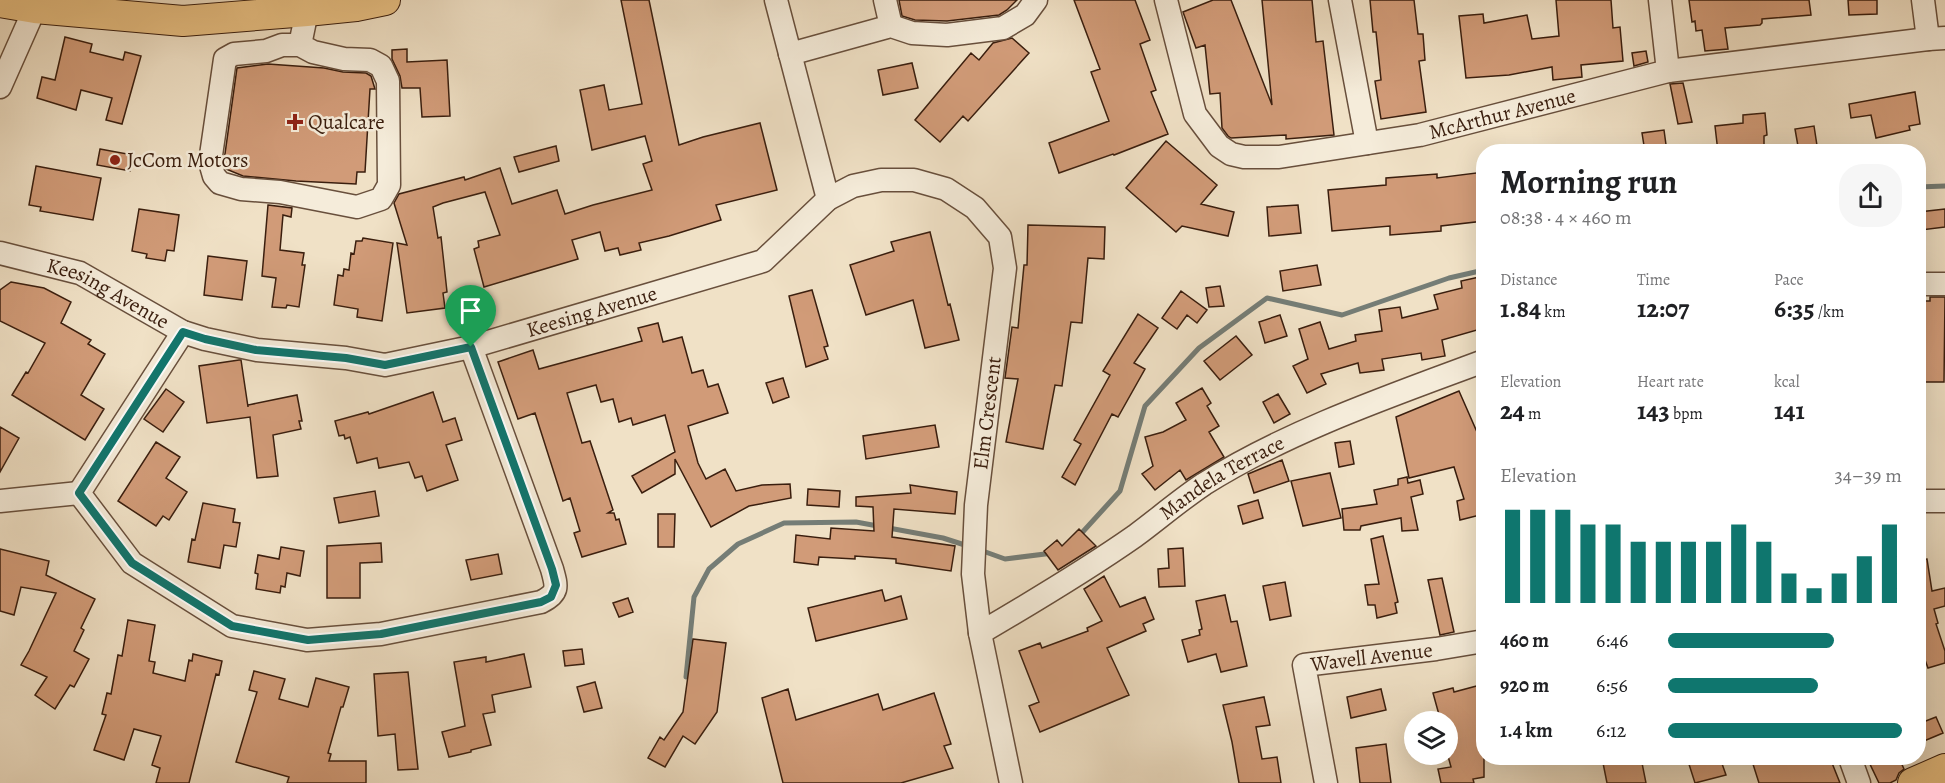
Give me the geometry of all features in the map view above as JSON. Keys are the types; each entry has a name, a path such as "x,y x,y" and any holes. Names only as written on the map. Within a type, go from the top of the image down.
{"main road":[{"path":"0,2 35,8 183,21 356,6 385,0"},
{"path":"1913,783 1945,769"}],"street":[{"path":"776,0 828,199"},
{"path":"885,0 891,26"},
{"path":"790,54 891,26 912,33 947,35 1003,28 1025,15 1036,0"},
{"name":"McArthur Avenue","path":"1166,0 1195,114 1219,146 1231,154 1244,157 1279,157 1420,135 1668,71 1937,39"},
{"path":"1340,0 1367,143"},
{"path":"1660,0 1668,71"},
{"path":"1923,0 1937,39"},
{"path":"0,87 35,8"},
{"path":"300,45 306,11"},
{"path":"282,45 300,45 313,52 344,59 370,60 381,66 388,81 389,184 381,199 357,207 280,192 241,189 220,183 214,176 210,162 225,59 234,54 266,51 282,45"},
{"name":"Elm Crescent","path":"828,199 853,186 881,180 914,180 946,189 975,208 1000,237 1005,268 976,505 973,574 980,633 1011,783"},
{"name":"Keesing Avenue","path":"0,253 80,273 183,332 205,339 256,350 346,358 385,365 471,347 763,261 828,199"},
{"path":"1926,284 1945,284"},
{"path":"79,493 183,332"},
{"path":"79,493 132,563 232,626 308,640 381,634 541,602 551,597 555,591 555,579 471,347"},
{"name":"Mandela Terrace","path":"980,633 1133,537 1204,484 1273,445 1397,393 1476,364"},
{"path":"0,501 79,493"},
{"path":"1926,501 1945,501"},
{"name":"Wavell Avenue","path":"1326,783 1304,665 1476,642"},
{"path":"1853,765 1859,783"}],"building":[{"path":"621,0 649,0 679,145 760,123 777,190 716,205 721,220 639,243 641,250 620,255 618,248 605,251 600,232 572,240 578,259 484,287 474,249 479,247 478,241 500,235 485,192 443,203 433,207 438,238 441,237 447,292 443,293 445,308 407,313 397,243 407,245 394,203 399,194 464,177 465,180 500,168 512,204 557,190 565,214 652,190 643,164 652,161 645,136 592,150 580,90 604,85 609,110 642,104"},
{"path":"899,0 1017,0 999,15 947,21 915,20 902,16"},
{"path":"1074,0 1135,0 1150,40 1140,44 1156,90 1151,92 1168,134 1059,173 1049,143 1109,121 1091,72 1100,69"},
{"path":"1213,0 1231,0 1272,105 1262,0 1312,0 1316,42 1323,41 1334,135 1286,139 1286,135 1231,138 1228,136 1222,128 1220,93 1210,94 1205,45 1196,48 1183,12"},
{"path":"1370,0 1414,0 1418,34 1423,34 1425,60 1419,61 1426,112 1381,119 1375,81 1381,80"},
{"path":"1556,0 1611,0 1613,28 1620,27 1623,61 1581,65 1582,77 1553,80 1552,67 1509,75 1466,78 1459,16 1483,14 1484,23 1527,15 1532,39 1559,36"},
{"path":"1689,0 1809,0 1811,15 1762,19 1760,25 1725,28 1728,49 1705,51 1702,30 1696,31 1695,21 1692,22"},
{"path":"1848,0 1877,0 1877,14 1849,15"},
{"path":"65,37 92,44 90,52 123,60 125,52 141,56 122,124 106,120 112,98 81,90 76,110 37,98 42,77 55,80"},
{"path":"1012,38 1029,53 968,121 963,116 940,142 915,120 971,53 979,60 993,43"},
{"path":"407,49 407,62 447,60 450,116 422,117 420,88 402,88 400,76 392,59 392,50"},
{"path":"1646,51 1648,62 1634,66 1632,53"},
{"path":"912,63 918,88 883,95 878,70"},
{"name":"Qualcare","path":"268,64 324,68 366,73 371,76 375,89 370,89 365,172 357,172 356,184 243,176 226,169 224,161 237,68"},
{"path":"1683,83 1692,122 1678,124 1670,84"},
{"path":"1915,92 1920,124 1909,126 1910,130 1876,138 1871,115 1851,118 1849,104"},
{"path":"1765,113 1767,135 1764,136 1764,144 1717,144 1715,126 1743,123 1743,115"},
{"path":"1814,126 1817,144 1798,144 1795,129"},
{"path":"1664,130 1666,144 1644,144 1642,133"},
{"path":"1166,141 1217,185 1201,204 1234,212 1228,236 1182,226 1176,232 1126,188"},
{"path":"556,146 559,161 519,172 514,157"},
{"name":"JcCom Motors","path":"100,149 133,155 130,171 97,165"},
{"path":"36,166 101,178 93,220 40,211 41,207 29,205"},
{"path":"1476,173 1476,222 1441,226 1441,231 1390,235 1390,226 1332,231 1328,190 1386,185 1386,178 1437,174 1437,178"},
{"path":"268,205 292,208 291,217 283,215 280,250 304,253 302,265 305,265 299,307 287,305 286,308 272,307 276,278 262,276"},
{"path":"1298,205 1301,233 1269,236 1267,207"},
{"path":"139,209 179,215 174,251 167,250 165,261 146,258 147,254 132,251"},
{"path":"1945,209 1945,227 1926,229 1926,211"},
{"path":"1028,225 1105,227 1104,259 1088,258 1082,323 1071,322 1062,386 1055,385 1043,449 1006,442 1018,379 1005,378 1012,327 1018,328 1024,265 1027,265"},
{"path":"930,232 959,340 925,348 913,300 866,315 850,265 894,251 891,242"},
{"path":"363,238 393,243 382,321 357,317 358,309 334,305 338,275 343,276 344,269 349,270 351,253 354,254 356,241 362,241"},
{"path":"208,256 247,261 242,300 204,295"},
{"path":"1317,265 1321,285 1283,291 1280,271"},
{"path":"1476,278 1476,330 1442,340 1445,356 1422,360 1421,353 1382,359 1384,370 1360,373 1358,363 1321,374 1326,384 1307,393 1293,366 1308,359 1299,329 1320,322 1329,349 1356,341 1355,335 1382,331 1379,310 1400,307 1402,318 1438,309 1434,295 1462,288 1461,281"},
{"path":"11,282 44,288 71,302 61,323 91,340 88,344 105,354 81,395 104,409 85,440 12,395 45,343 0,321 0,290"},
{"path":"1220,286 1224,306 1209,307 1206,288"},
{"path":"812,290 828,346 824,347 828,359 806,367 789,296"},
{"path":"1181,291 1207,310 1197,323 1187,315 1177,329 1162,318"},
{"path":"1930,297 1945,297 1944,382 1926,382 1926,301 1930,301"},
{"path":"1138,314 1158,328 1134,363 1145,369 1118,417 1112,414 1075,485 1062,477 1081,444 1074,440 1110,375 1103,371"},
{"path":"1280,315 1287,336 1265,343 1259,322"},
{"path":"658,323 663,342 682,337 692,373 703,370 708,387 718,384 728,413 688,426 698,463 706,479 725,469 736,491 762,485 790,484 791,498 749,506 711,527 675,459 675,474 642,493 632,476 675,452 665,415 633,425 631,418 619,422 613,399 601,402 596,385 567,393 582,443 590,441 613,510 608,513 614,513 616,520 619,519 626,544 582,557 574,533 580,531 570,498 563,501 535,413 518,419 498,362 533,350 539,369 642,341 638,328"},
{"path":"1236,336 1252,355 1220,380 1204,361"},
{"path":"241,360 248,407 248,405 297,395 302,421 299,421 301,429 273,435 278,476 257,478 250,417 207,423 199,366"},
{"path":"783,378 789,397 773,403 766,383"},
{"path":"1202,388 1211,403 1207,406 1219,426 1209,432 1224,457 1186,480 1180,470 1155,490 1142,474 1153,466 1145,437 1163,432 1186,420 1176,403"},
{"path":"166,389 184,402 163,432 144,419"},
{"path":"1459,391 1476,430 1476,516 1460,520 1457,501 1464,499 1454,467 1409,478 1396,417"},
{"path":"433,392 443,422 455,418 462,440 446,445 458,480 427,491 422,476 415,478 409,462 379,468 377,458 357,463 350,437 345,439 344,435 339,436 335,421 368,412 369,414"},
{"path":"1278,394 1290,414 1274,423 1263,402"},
{"path":"935,425 939,447 866,459 863,436"},
{"path":"0,427 19,438 0,472"},
{"path":"1350,441 1354,464 1339,467 1335,443"},
{"path":"156,442 180,457 166,478 187,492 169,520 163,516 156,526 118,501"},
{"path":"1282,460 1289,481 1254,493 1248,474"},
{"path":"1330,473 1341,518 1303,526 1291,481"},
{"path":"1407,477 1408,483 1420,480 1423,494 1411,497 1418,530 1402,531 1401,518 1361,526 1360,530 1344,530 1342,509 1377,504 1374,490 1398,485 1398,479"},
{"path":"910,485 957,492 955,514 894,509 892,537 955,546 951,571 896,563 896,559 855,556 855,559 819,557 818,565 794,562 796,535 830,539 831,528 874,531 873,507 856,506 856,497 911,493"},
{"path":"808,489 840,491 839,507 807,505"},
{"path":"375,491 379,516 339,523 334,498"},
{"path":"1258,500 1263,518 1243,524 1238,506"},
{"path":"203,503 235,509 233,522 240,523 236,547 224,545 220,568 188,562"},
{"path":"658,514 675,514 674,547 658,547"},
{"path":"1079,529 1096,546 1058,570 1044,551 1057,540 1062,546"},
{"path":"1383,536 1398,602 1395,603 1397,613 1377,618 1375,605 1368,605 1365,585 1379,584 1371,539"},
{"path":"381,543 382,562 360,563 360,598 327,598 327,546"},
{"path":"281,547 304,551 300,576 287,573 285,587 281,586 280,593 256,589 258,574 255,573 258,555 279,559"},
{"path":"1183,548 1185,586 1159,587 1158,569 1169,568 1168,549"},
{"path":"0,549 49,561 46,575 95,599 81,628 84,630 74,651 89,659 74,687 70,685 55,709 35,695 47,677 21,665 56,593 21,587 14,615 0,611"},
{"path":"498,554 502,574 471,580 466,560"},
{"path":"1926,559 1932,591 1945,588 1945,606 1934,609 1938,623 1936,624 1945,651 1945,663 1928,668 1926,663"},
{"path":"1104,576 1120,607 1145,597 1154,619 1143,624 1146,631 1107,648 1129,695 1040,732 1029,706 1039,702 1019,651 1040,643 1042,648 1088,631 1087,628 1102,621 1084,589"},
{"path":"1442,578 1454,632 1440,635 1428,580"},
{"path":"1285,582 1291,616 1270,620 1263,586"},
{"path":"882,590 885,601 901,596 907,619 816,641 808,608"},
{"path":"1225,595 1231,622 1237,621 1247,666 1221,672 1216,654 1188,662 1182,640 1200,635 1199,630 1202,629 1196,601"},
{"path":"628,598 633,612 619,617 613,603"},
{"path":"128,620 155,625 149,661 155,662 153,673 185,681 189,660 192,661 193,654 222,661 219,675 216,674 189,783 156,783 160,768 152,765 161,736 134,729 124,760 94,750 106,715 102,714 107,693 111,694 118,655 122,656"},
{"path":"693,639 726,643 717,712 695,744 683,736 665,767 648,758 660,737 664,740 683,712"},
{"path":"582,649 584,664 565,666 563,651"},
{"path":"524,654 531,687 492,695 495,712 483,714 491,745 449,757 442,732 465,726 454,662 486,657 486,662"},
{"path":"254,671 285,679 279,699 308,707 316,678 349,687 328,753 331,754 329,761 366,761 366,783 287,783 289,777 236,762 257,692 249,690"},
{"path":"408,672 418,769 398,770 395,734 378,736 374,674"},
{"path":"595,682 602,708 584,712 577,687"},
{"path":"1476,686 1476,765 1484,765 1484,777 1473,779 1474,783 1441,783 1438,769 1458,765 1458,711 1438,711 1433,693 1453,688 1454,692"},
{"path":"788,689 796,720 878,694 883,710 934,693 951,744 944,746 953,768 901,783 783,783 762,698"},
{"path":"1381,689 1386,710 1351,718 1347,697"},
{"path":"1264,697 1270,725 1256,727 1262,759 1277,757 1281,783 1239,783 1223,705"},
{"path":"1936,717 1943,733 1926,740 1926,721"},
{"path":"1386,744 1391,783 1360,783 1356,748"},
{"path":"1603,765 1642,765 1646,783 1607,783"},
{"path":"1689,765 1722,765 1726,775 1695,783"},
{"path":"1753,765 1833,765 1840,783 1759,783"},
{"path":"1870,765 1902,765 1904,769 1896,780 1890,783 1879,783"}],"waterway":[{"path":"1926,187 1945,186"},
{"path":"1079,536 1120,491 1145,406 1199,348 1267,298 1342,315 1449,278 1476,272"},
{"path":"686,677 694,597 709,569 738,544 784,523 856,522 943,538 968,546"},
{"path":"980,550 1005,559 1053,553"}],"place":[{"name":"Qualcare","path":"295,122"},
{"name":"JcCom Motors","path":"115,160"}],"route":[{"path":"183,332 256,350 346,358 385,365 471,347 555,579 555,591 551,597 541,602 381,634 308,640 232,626 132,563 79,493 183,332"}]}
